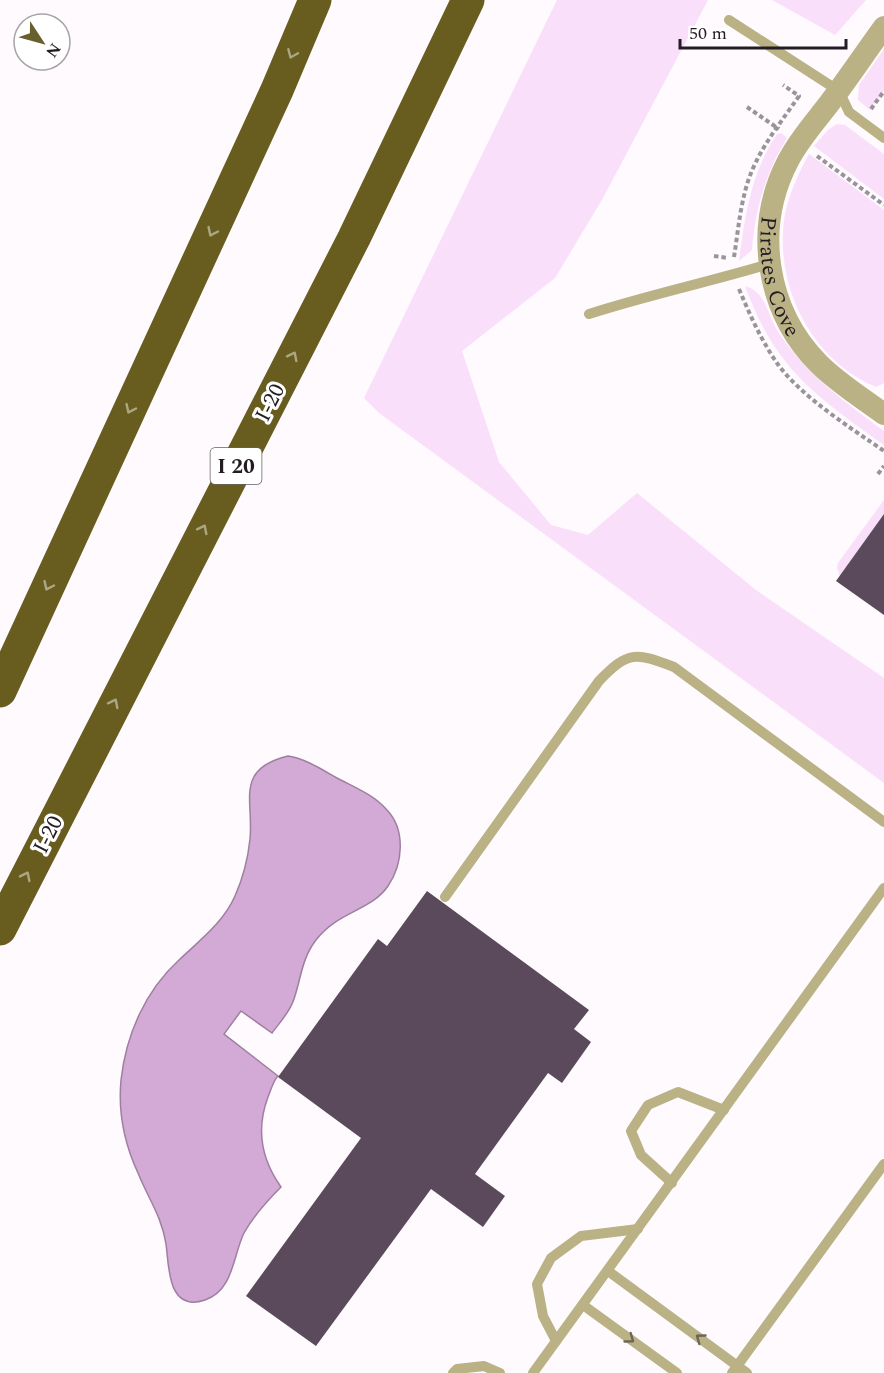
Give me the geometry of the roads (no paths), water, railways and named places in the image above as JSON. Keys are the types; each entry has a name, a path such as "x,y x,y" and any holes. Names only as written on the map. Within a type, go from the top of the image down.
{"highway":[{"path":"0,691 277,90 315,0"},
{"name":"I-20","path":"0,929 354,238 468,0"}],"street":[{"name":"Pirates Cove","path":"882,410 835,378 807,350 785,315 769,264 771,218 782,175 800,143 884,27"}],"lane":[{"path":"729,20 839,91 849,112 884,138"},
{"path":"589,314 640,297 769,264"},
{"path":"445,897 599,681 619,661 631,657 651,658 674,667 884,822"},
{"path":"532,1373 609,1271 884,888"},
{"path":"672,1183 641,1155 631,1131 648,1105 678,1092 724,1110"},
{"path":"735,1369 884,1164"},
{"path":"556,1341 543,1316 537,1284 551,1258 581,1236 638,1229"},
{"path":"609,1271 735,1369 747,1373"},
{"path":"583,1305 677,1373"},
{"path":"453,1373 457,1369 484,1366 500,1373"}]}
